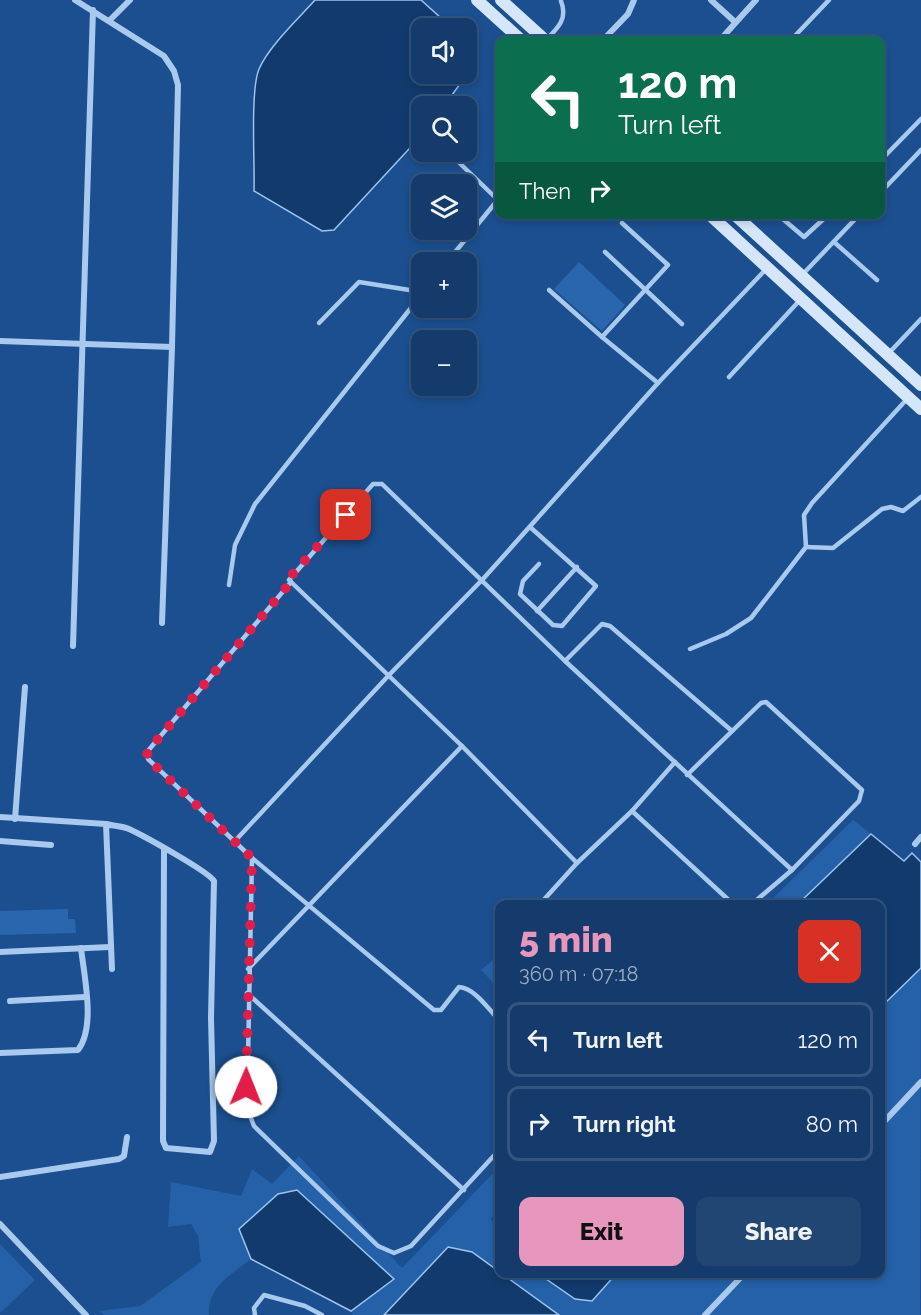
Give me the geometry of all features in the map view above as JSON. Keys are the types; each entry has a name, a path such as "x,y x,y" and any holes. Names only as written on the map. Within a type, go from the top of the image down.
{"main road":[{"path":"477,0 517,36"},
{"path":"501,0 542,36"},
{"path":"714,219 921,410"},
{"path":"739,219 921,386"}],"street":[{"path":"75,0 164,56 174,71 178,85 162,623"},
{"path":"110,20 130,0"},
{"path":"607,36 628,14 634,0"},
{"path":"711,0 735,22"},
{"path":"723,36 756,0"},
{"path":"73,646 93,10"},
{"path":"0,342 172,347"},
{"path":"15,819 25,687"},
{"path":"0,817 106,824 127,828 164,849 208,874 214,881 211,1018 214,1141 210,1152 205,1153 174,1151 166,1148 163,1141 164,849"},
{"path":"106,824 112,969"},
{"path":"915,844 921,837"},
{"path":"0,841 51,845"},
{"path":"0,952 110,947"},
{"path":"0,1053 78,1050 88,1030 81,948"},
{"path":"10,1001 85,997"},
{"path":"885,1121 921,1082"},
{"path":"0,1177 119,1159 124,1156 127,1137"},
{"path":"0,1224 86,1315"},
{"path":"705,1315 740,1278"}],"lane":[{"path":"795,36 829,0"},
{"path":"550,36 561,24 564,16 561,1"},
{"path":"885,156 921,119"},
{"path":"885,188 921,150"},
{"path":"459,162 495,195"},
{"path":"455,252 495,202"},
{"path":"783,219 804,237 824,219"},
{"path":"801,277 855,219"},
{"path":"602,337 668,266 622,223"},
{"path":"834,242 877,280"},
{"path":"605,252 682,324"},
{"path":"234,842 390,674 483,579 658,383 767,268"},
{"path":"319,323 359,282 411,291"},
{"path":"549,290 658,383"},
{"path":"729,377 800,300"},
{"path":"229,585 235,545 255,504 411,307"},
{"path":"888,354 921,319"},
{"path":"690,649 726,634 751,618 806,547 804,515 808,509 908,397"},
{"path":"577,863 390,674 291,582 290,577 373,484 378,483 483,579 564,661 792,870"},
{"path":"806,547 833,548 882,509 891,507 903,511 921,497"},
{"path":"530,527 595,583 595,590 562,626 553,626 520,594 519,589 523,581 539,564"},
{"path":"537,611 577,567"},
{"path":"291,582 147,752 148,759 252,858 434,1010 441,1010 459,987 470,991 495,1017"},
{"path":"564,661 602,624 610,626 732,731"},
{"path":"687,775 761,703 769,703 862,790 859,801 792,870 757,900"},
{"path":"248,969 462,746"},
{"path":"544,900 577,863 632,811 675,762"},
{"path":"632,811 730,900"},
{"path":"252,858 247,993 247,1108 254,1126 378,1246 394,1253 411,1246 495,1155"},
{"path":"247,993 464,1190"},
{"path":"255,1315 254,1308 264,1295 305,1306 322,1315"}],"shaded area":[{"path":"315,0 421,0 441,18 411,18 411,84 460,84 451,96 411,96 411,147 334,230 322,231 254,191 256,79 264,60"},
{"path":"853,820 871,834 802,900 771,900"},
{"path":"871,834 904,861 912,853 921,862 921,968 885,1003 885,900 802,900"},
{"path":"495,958 495,985 481,970"},
{"path":"921,968 920,1315 559,1315 508,1278 544,1278 592,1301 612,1278 885,1278 885,1003"},
{"path":"299,1156 402,1268 495,1171 495,1214 491,1219 495,1227 495,1269 472,1252 448,1247 384,1315 353,1315 351,1311 394,1279 239,1229 251,1259 228,1276 216,1289 209,1305 209,1315 104,1315 99,1311 140,1306 201,1262 198,1236 191,1224 168,1227 171,1182 241,1196 252,1169 272,1184"},
{"path":"297,1190 394,1279 351,1311 251,1259 239,1229 278,1194"},
{"path":"0,1244 35,1280 0,1313"},
{"path":"448,1247 472,1252 495,1269 495,1278 508,1278 559,1315 384,1315"},
{"path":"545,1278 612,1278 592,1301 575,1299"}],"building":[{"path":"579,262 625,305 602,331 554,289"},
{"path":"68,909 68,919 75,919 76,933 0,935 0,911"}],"route":[{"path":"246,1087 252,858 148,759 147,752 150,745 291,582 290,577 346,515"}]}
